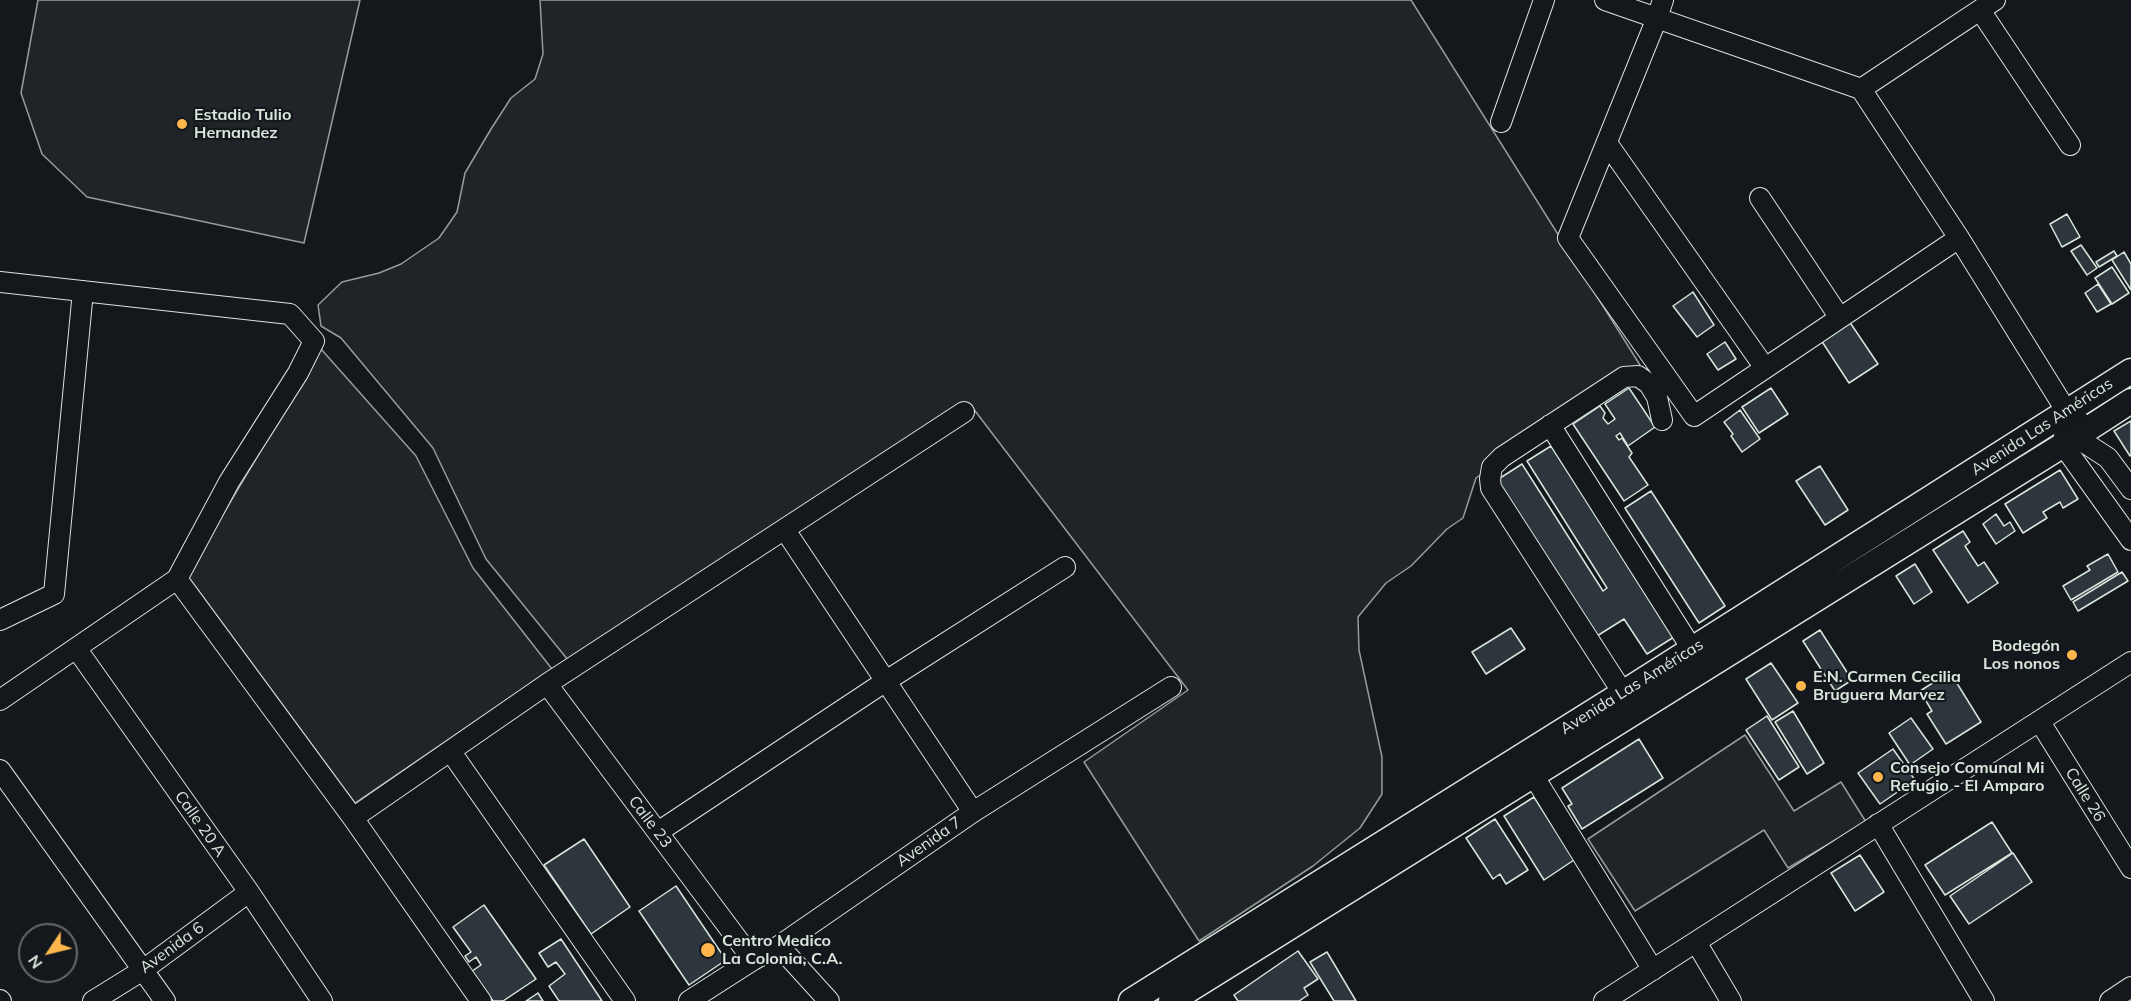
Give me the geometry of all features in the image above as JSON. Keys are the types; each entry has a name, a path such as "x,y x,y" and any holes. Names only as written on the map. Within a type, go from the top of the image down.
{"main road":[{"name":"Avenida Las Américas","path":"1171,1001 1623,693 2131,371"},
{"name":"Avenida Las Américas","path":"1131,1001 1195,985 2131,401"}],"street":[{"path":"1502,122 1544,0"},
{"path":"1605,0 1660,9 1861,89 1959,238 2067,412 2087,429 2085,443 2108,458 2131,489"},
{"path":"1861,89 1987,5 2070,145"},
{"path":"1660,9 1568,238 1694,416 1959,238"},
{"path":"1607,143 1765,368"},
{"path":"1760,198 1840,318"},
{"path":"0,282 290,314 314,341 298,374 229,482 177,579 0,700"},
{"path":"0,620 54,594 83,291"},
{"path":"1623,693 1491,488 1492,467 1502,457 1624,377 1638,376 1649,384 1657,398 1662,420"},
{"path":"353,818 548,684 964,412"},
{"path":"2067,412 2063,445 2131,540"},
{"path":"1550,425 1692,649"},
{"path":"2085,475 2108,458"},
{"path":"785,530 973,812"},
{"path":"658,832 886,681 1065,567"},
{"path":"177,579 353,818 481,1001"},
{"name":"Calle 20 A","path":"76,648 249,892 322,1001"},
{"path":"1604,1001 2131,662"},
{"name":"Calle 23","path":"548,684 753,960"},
{"name":"Avenida 7","path":"689,1001 779,946 973,812 1171,687"},
{"name":"Calle 26","path":"2040,722 2131,868"},
{"path":"451,752 625,1001"},
{"path":"0,770 165,1001"},
{"path":"1533,775 1653,970"},
{"path":"1878,824 1984,1001"},
{"name":"Avenida 6","path":"93,1001 143,970 249,892"},
{"path":"1696,942 1731,1001"},
{"path":"779,946 828,1001"},
{"path":"2110,1001 2131,987"}],"shaded area":[{"name":"Estadio Tulio Hernandez","path":"38,0 360,0 304,243 87,197 42,154 21,93"},
{"path":"540,0 1411,0 1640,365 1476,478 1463,518 1447,529 1411,566 1386,583 1358,617 1359,650 1382,757 1382,794 1360,828 1313,866 1199,941 1084,762 1188,690 969,403 568,660 486,559 433,448 341,338 321,326 318,305 342,282 379,273 401,264 439,238 457,212 465,173 491,129 511,98 535,79 543,54"},
{"path":"321,349 416,456 473,568 552,669 355,803 187,575"},
{"path":"1745,735 1794,811 1841,782 1866,822 1788,868 1764,830 1635,911 1588,839"}],"building":[{"path":"2067,214 2080,237 2062,247 2050,224"},
{"path":"2081,245 2097,268 2087,275 2071,251"},
{"path":"2114,251 2117,256 2099,267 2096,262"},
{"path":"2124,252 2131,264 2131,290 2112,260"},
{"path":"2112,267 2129,293 2112,304 2095,278"},
{"path":"2098,284 2111,304 2097,312 2085,293"},
{"path":"1693,292 1714,325 1697,337 1673,306"},
{"path":"1849,321 1878,364 1849,383 1821,340"},
{"path":"1725,342 1736,359 1718,370 1707,354"},
{"path":"1629,388 1655,427 1628,446 1620,433 1616,436 1619,440 1622,438 1632,453 1629,457 1648,485 1624,501 1573,424 1600,406 1605,413 1603,418 1608,424 1615,419 1605,404"},
{"path":"1771,388 1788,414 1759,433 1742,407"},
{"path":"1740,410 1760,439 1742,452 1724,422"},
{"path":"2131,421 2131,455 2130,456 2114,431"},
{"path":"1551,446 1674,637 1647,654 1624,619 1597,636 1497,480 1522,464 1603,591 1607,588 1527,461"},
{"path":"1820,466 1848,510 1825,525 1796,481"},
{"path":"2060,470 2078,499 2063,508 2060,502 2043,512 2047,518 2023,533 2005,504"},
{"path":"1651,491 1725,606 1699,623 1625,508"},
{"path":"1996,514 2004,526 2010,522 2015,531 1996,544 1983,524"},
{"path":"1963,531 1970,542 1965,546 1978,566 1984,562 1998,583 1968,603 1933,550"},
{"path":"2108,554 2118,572 2071,600 2063,586 2090,570 2087,566"},
{"path":"1915,564 1932,592 1914,604 1896,576"},
{"path":"2122,572 2128,581 2078,611 2073,602"},
{"path":"1511,628 1525,649 1486,674 1472,652"},
{"path":"1820,630 1852,680 1835,691 1803,641"},
{"path":"1771,663 1798,703 1772,720 1746,679"},
{"path":"1950,672 1981,722 1946,744 1927,714 1932,711 1920,691"},
{"path":"1793,711 1824,763 1807,774 1775,722"},
{"path":"1767,716 1799,767 1779,780 1746,730"},
{"path":"1911,718 1933,749 1910,765 1889,733"},
{"path":"1639,739 1663,778 1582,829 1568,806 1572,804 1562,788"},
{"path":"1893,749 1915,780 1880,804 1858,773"},
{"path":"1534,797 1574,860 1544,880 1504,816"},
{"path":"1495,819 1528,870 1506,884 1500,874 1493,879 1466,838"},
{"path":"1992,822 2012,853 1945,895 1925,865"},
{"path":"584,839 630,907 591,934 544,865"},
{"path":"2013,853 2032,882 1969,924 1950,896"},
{"path":"1860,855 1884,892 1855,911 1831,873"},
{"path":"676,886 726,960 689,985 639,911"},
{"path":"484,905 536,979 503,1001 493,1001 472,971 481,965 476,957 469,962 465,956 471,952 453,927"},
{"path":"561,939 602,1001 559,1001 549,986 565,974 556,962 548,967 539,953"},
{"path":"1298,951 1318,979 1304,988 1308,995 1299,1001 1238,1001 1234,995"},
{"path":"1327,952 1356,1001 1334,1001 1310,962"},
{"path":"538,993 543,1001 526,1001"}],"place":[{"name":"Estadio Tulio Hernandez","path":"182,124"},
{"name":"Bodegón Los nonos","path":"2072,655"},
{"name":"E.N. Carmen Cecilia Bruguera Marvez","path":"1801,686"},
{"name":"Consejo Comunal Mi Refugio - El Amparo","path":"1878,777"},
{"name":"Centro Medico La Colonia, C.A.","path":"708,950"}]}
